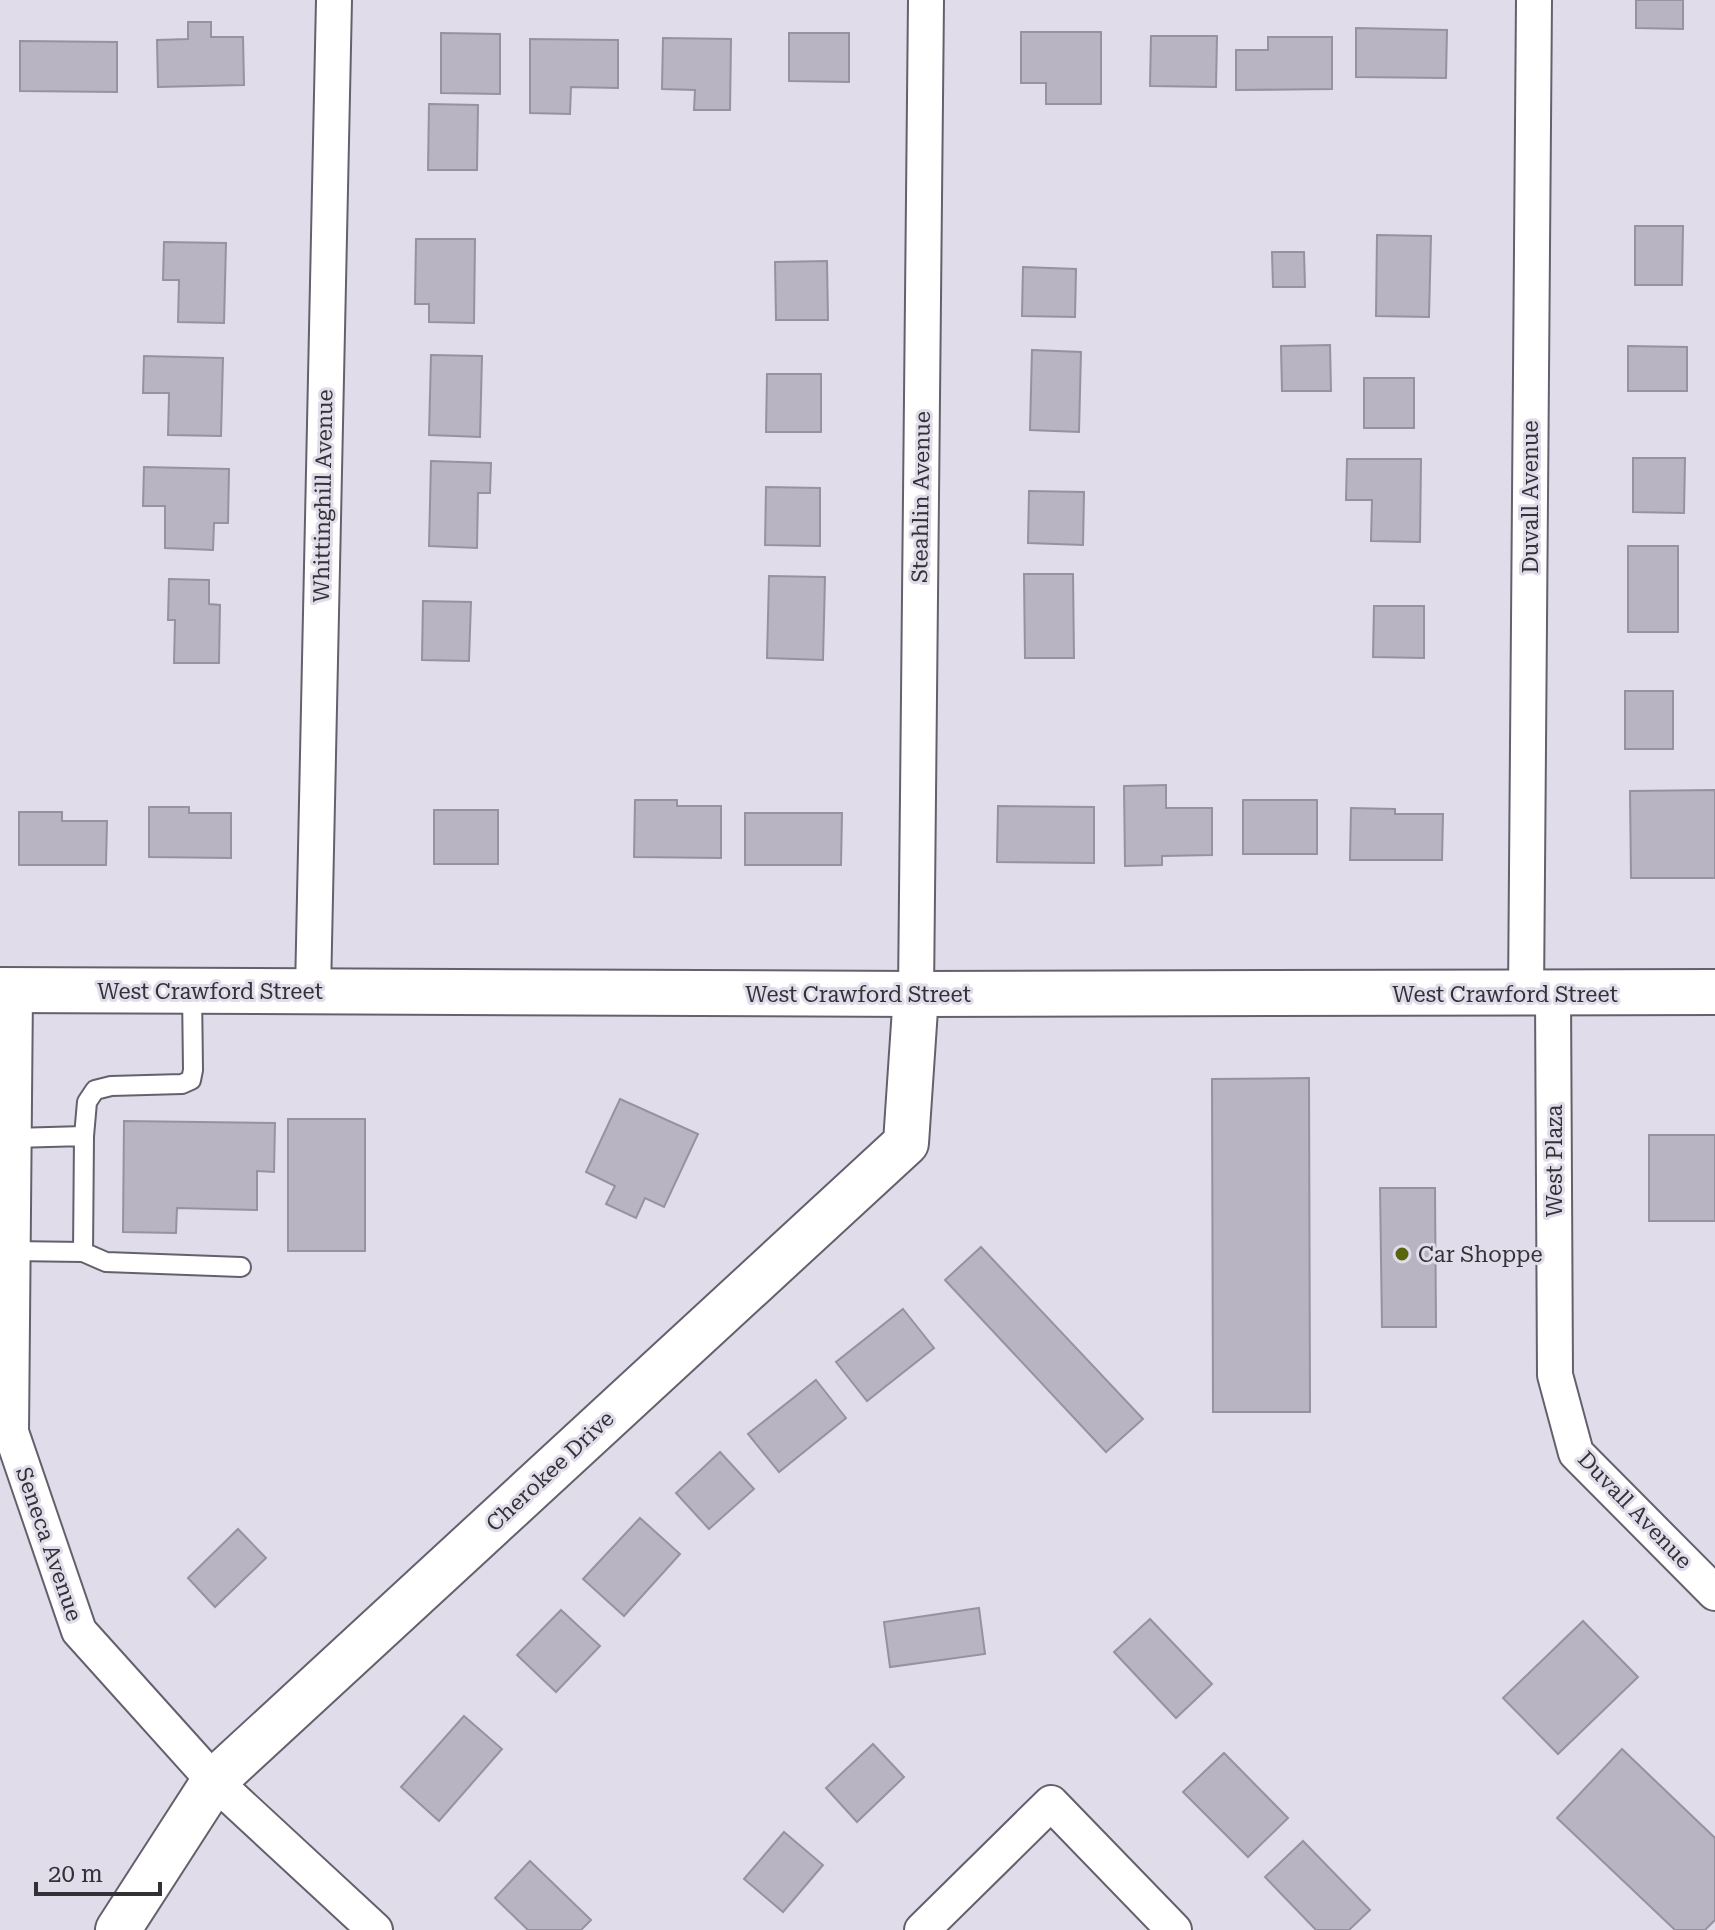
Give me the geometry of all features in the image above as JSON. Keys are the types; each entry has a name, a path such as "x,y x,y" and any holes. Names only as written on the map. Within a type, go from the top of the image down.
{"main road":[{"name":"West Crawford Street","path":"7,990 1540,995 1715,992"},
{"name":"Cherokee Drive","path":"118,1930 214,1781 906,1143 916,994"}],"street":[{"name":"Whittinghill Avenue","path":"313,991 334,0"},
{"name":"Steahlin Avenue","path":"916,994 926,0"},
{"name":"Duvall Avenue","path":"1534,0 1540,995"},
{"name":"Seneca Avenue","path":"7,990 14,1138 11,1432 79,1631 214,1781 375,1930"},
{"name":"West Plaza","path":"1540,995 1555,1375"},
{"name":"Duvall Avenue","path":"1555,1375 1576,1453 1715,1593"},
{"path":"922,1930 1051,1803 1174,1930"}],"lane":[{"path":"83,1252 87,1102 95,1090 111,1086 182,1084 191,1080 192,990"},
{"path":"14,1138 84,1136"},
{"path":"12,1251 83,1252 106,1262 241,1267"}],"building":[{"path":"1636,0 1683,0 1683,29 1636,28"},
{"path":"188,22 211,22 211,37 243,37 244,85 158,87 157,40 188,39"},
{"path":"1356,28 1447,30 1446,78 1356,77"},
{"path":"1021,32 1101,32 1101,104 1046,104 1046,83 1021,83"},
{"path":"441,33 500,34 500,94 441,93"},
{"path":"789,33 849,33 849,82 789,81"},
{"path":"1151,36 1217,36 1216,87 1150,86"},
{"path":"1268,37 1332,37 1332,89 1236,90 1236,50 1268,50"},
{"path":"663,38 731,39 730,110 694,110 695,90 662,89"},
{"path":"530,39 618,40 618,88 571,87 570,114 530,113"},
{"path":"20,41 117,42 117,92 20,91"},
{"path":"429,104 478,105 477,170 428,170"},
{"path":"1635,226 1683,226 1682,285 1635,285"},
{"path":"1377,235 1431,236 1429,317 1376,316"},
{"path":"416,239 475,239 474,323 429,322 429,304 415,304"},
{"path":"164,242 226,243 224,323 178,322 179,280 163,280"},
{"path":"1272,252 1304,252 1305,287 1273,287"},
{"path":"827,261 828,320 776,320 775,262"},
{"path":"1023,267 1076,269 1075,317 1022,316"},
{"path":"1330,345 1331,391 1282,391 1281,346"},
{"path":"1628,346 1687,347 1687,391 1628,391"},
{"path":"1032,350 1081,352 1079,432 1030,430"},
{"path":"431,355 482,356 480,437 429,435"},
{"path":"144,356 223,358 221,436 168,435 169,393 143,393"},
{"path":"767,374 821,374 821,432 766,432"},
{"path":"1364,378 1414,378 1414,428 1364,428"},
{"path":"1633,458 1685,458 1684,513 1633,512"},
{"path":"1347,459 1421,459 1420,542 1371,541 1372,500 1346,500"},
{"path":"431,461 491,463 490,493 478,493 477,548 429,546"},
{"path":"144,467 229,469 228,523 214,523 213,550 165,548 165,506 143,506"},
{"path":"766,487 820,488 820,546 765,545"},
{"path":"1029,491 1084,492 1083,545 1028,543"},
{"path":"1628,546 1678,546 1678,632 1628,632"},
{"path":"1024,574 1073,574 1074,658 1025,658"},
{"path":"769,576 825,577 823,660 767,658"},
{"path":"169,579 209,580 209,604 220,605 219,663 174,663 175,620 168,620"},
{"path":"423,601 471,602 469,661 422,660"},
{"path":"1374,606 1424,606 1424,658 1373,657"},
{"path":"1625,691 1673,691 1673,749 1625,749"},
{"path":"1166,785 1166,808 1212,808 1212,855 1162,856 1162,865 1125,866 1124,786"},
{"path":"1715,790 1715,878 1631,878 1630,791"},
{"path":"635,800 677,800 677,806 721,806 721,858 634,857"},
{"path":"1243,800 1317,800 1317,854 1243,854"},
{"path":"998,806 1094,807 1094,863 997,862"},
{"path":"149,807 189,807 189,813 231,813 231,858 149,857"},
{"path":"1351,808 1395,809 1395,814 1443,814 1442,860 1350,860"},
{"path":"434,810 498,810 498,864 434,864"},
{"path":"19,812 62,812 62,821 107,821 106,865 19,865"},
{"path":"745,813 842,813 841,865 745,865"},
{"path":"1309,1078 1310,1412 1213,1412 1212,1079"},
{"path":"620,1099 698,1134 664,1207 645,1198 636,1218 606,1204 615,1186 586,1172"},
{"path":"288,1119 365,1119 365,1251 288,1251"},
{"path":"124,1121 275,1123 274,1172 257,1171 257,1210 177,1208 176,1233 123,1232"},
{"path":"1649,1135 1715,1135 1715,1221 1649,1221"},
{"path":"1380,1188 1435,1188 1436,1327 1382,1327"},
{"path":"981,1247 1143,1419 1106,1452 945,1280"},
{"path":"903,1309 934,1348 867,1401 836,1362"},
{"path":"816,1380 846,1418 779,1472 748,1434"},
{"path":"720,1452 754,1489 709,1529 676,1493"},
{"path":"640,1518 680,1554 624,1616 583,1579"},
{"path":"238,1529 266,1558 215,1607 188,1578"},
{"path":"979,1608 985,1654 890,1667 884,1622"},
{"path":"561,1610 600,1646 556,1692 517,1655"},
{"path":"1150,1619 1212,1684 1176,1718 1114,1652"},
{"path":"1583,1621 1638,1677 1558,1754 1503,1698"},
{"path":"464,1716 502,1749 439,1821 401,1787"},
{"path":"873,1744 904,1777 857,1822 826,1788"},
{"path":"1622,1749 1715,1838 1715,1920 1705,1930 1675,1930 1557,1818"},
{"path":"1224,1753 1288,1818 1248,1857 1183,1792"},
{"path":"784,1832 823,1865 783,1912 744,1879"},
{"path":"1303,1841 1370,1910 1349,1930 1316,1930 1265,1877"},
{"path":"530,1861 591,1920 581,1930 528,1930 495,1898"}],"place":[{"name":"Car Shoppe","path":"1402,1254"}]}
